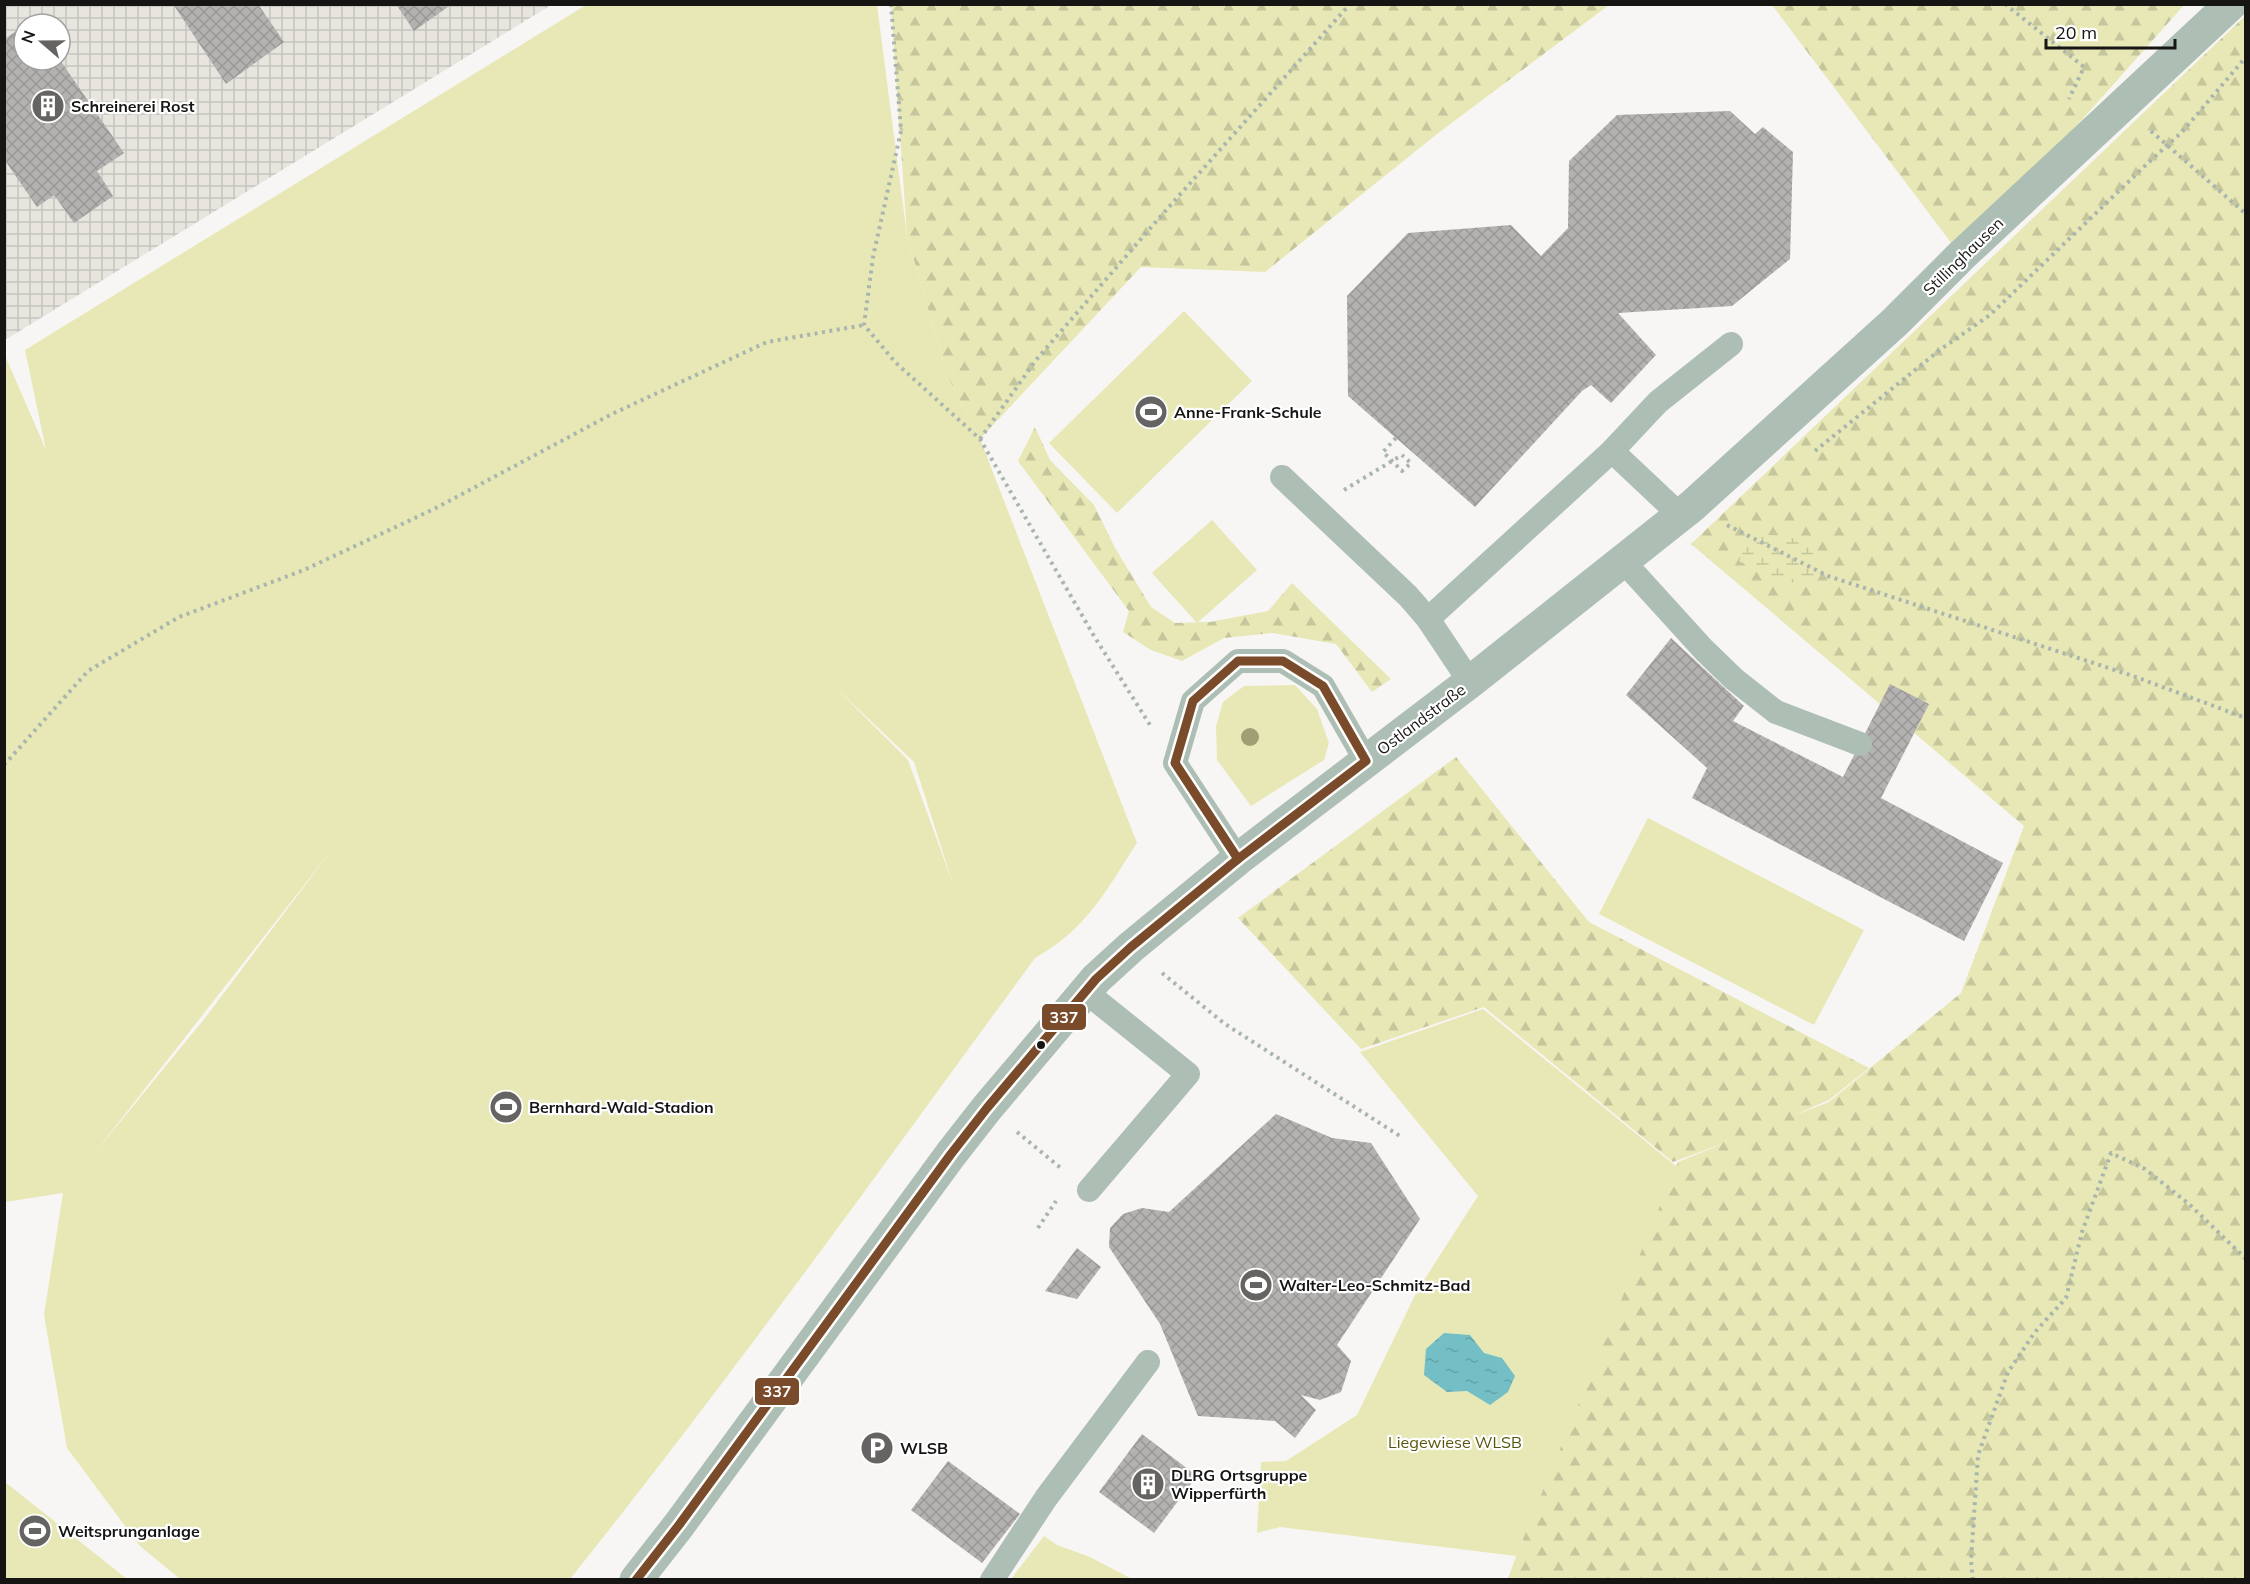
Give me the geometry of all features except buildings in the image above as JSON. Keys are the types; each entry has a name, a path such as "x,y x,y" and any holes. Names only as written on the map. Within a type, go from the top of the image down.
{"street":[{"name":"Stillinghausen","path":"1686,511 1895,322 1961,256 2231,4"},
{"name":"Ostlandstraße","path":"636,1580 987,1108 1086,992 1131,947 1238,859 1470,682 1686,511"}],"lane":[{"path":"1428,619 1612,451 1658,402 1731,344"},
{"path":"1612,451 1686,511"},
{"path":"1282,477 1408,596 1428,619 1470,682"},
{"path":"1624,562 1704,650 1734,679 1776,712 1860,744"},
{"path":"1238,859 1175,763 1193,702 1238,661 1283,660 1323,686 1366,761"},
{"path":"1086,992 1188,1074 1089,1190"},
{"path":"992,1580 1046,1498 1148,1362"}],"path":[{"path":"891,4 901,131 873,257 864,325 895,362 980,439 1094,636 1175,763"},
{"path":"980,439 1036,360 1350,4"},
{"path":"2005,4 2084,67 2069,100"},
{"path":"1812,454 1941,349 1990,315 2149,162 2168,147 2246,57"},
{"path":"2125,105 2168,147 2246,214"},
{"path":"4,765 87,671 179,617 315,565 434,509 612,414 767,342 864,325"},
{"path":"1315,508 1392,461 1402,454 1411,463 1402,471 1392,461 1383,452 1396,438"},
{"path":"1686,511 1738,532 1828,576 2133,675 2246,718"},
{"path":"1131,947 1225,1024 1404,1138"},
{"path":"987,1108 1089,1190"},
{"path":"1973,1580 1971,1561 1978,1455 2008,1372 2035,1332 2066,1298 2082,1232 2110,1153 2145,1169 2189,1204 2246,1259"}],"shaded area":[{"path":"5,5 551,5 5,340"}],"green space":[{"path":"891,4 1609,5 1437,134 1265,272 1141,267 980,439 948,377 907,236"},
{"path":"586,5 877,5 907,236 948,377 980,439 1137,843 1094,908 1082,922 1053,947 1035,958 748,1349 570,1579 180,1579 140,1546 67,1448 44,1315 63,1193 5,1202 4,353 46,450 25,350","holes":["834,686 914,762 953,884 908,760","334,847 205,1018 93,1155"]},
{"path":"1772,5 2184,5 1961,256"},
{"path":"2245,16 2245,1579 1508,1579 1678,1162 1727,1142 1673,1162 1484,1007 1361,1049 1238,918 1456,757 1589,922 1869,1068 1829,1100 1790,1117 1829,1102 1961,993 2024,826 1691,544"},
{"name":"Anne-Frank-Schule","path":"1184,311 1252,381 1117,513 1049,443"},
{"path":"1035,427 1050,460 1094,505 1115,548 1151,607 1175,623 1210,622 1268,611 1292,583 1391,679 1372,692 1336,644 1273,633 1224,638 1182,661 1151,650 1123,632 1129,611 1018,461"},
{"path":"1212,520 1257,570 1197,623 1152,573"},
{"path":"1751,533 1790,537 1812,547 1817,585 1779,581 1739,561"},
{"path":"1295,685 1317,709 1329,743 1324,760 1251,806 1217,760 1216,726 1223,702 1244,686"},
{"path":"1648,818 1864,930 1814,1025 1599,914"},
{"name":"Liegewiese WLSB","path":"1483,1009 1677,1167 1516,1556 1280,1527 1257,1533 1261,1462 1286,1461 1357,1415 1417,1291 1478,1196 1360,1052"},
{"name":"Weitsprunganlage","path":"5,1482 127,1579 5,1579"},
{"path":"1044,1536 1057,1545 1090,1557 1132,1579 1011,1579"}],"water":[{"path":"1444,1333 1470,1335 1484,1353 1502,1358 1515,1376 1508,1392 1490,1405 1467,1391 1447,1392 1424,1375 1426,1349"}],"transit line":[{"name":"337","path":"1238,661 1283,661 1323,686 1366,761 1238,859 1175,763 1193,701 1238,661"},
{"name":"337","path":"636,1580 987,1108 1096,979 1131,947 1238,859"}],"place":[{"name":"Schreinerei Rost","path":"48,106"},
{"name":"Anne-Frank-Schule","path":"1151,412"},
{"name":"Bernhard-Wald-Stadion","path":"506,1107"},
{"name":"Walter-Leo-Schmitz-Bad","path":"1256,1285"},
{"name":"WLSB","path":"877,1448"},
{"name":"DLRG Ortsgruppe Wipperfürth","path":"1148,1484"},
{"name":"Weitsprunganlage","path":"35,1531"}]}
